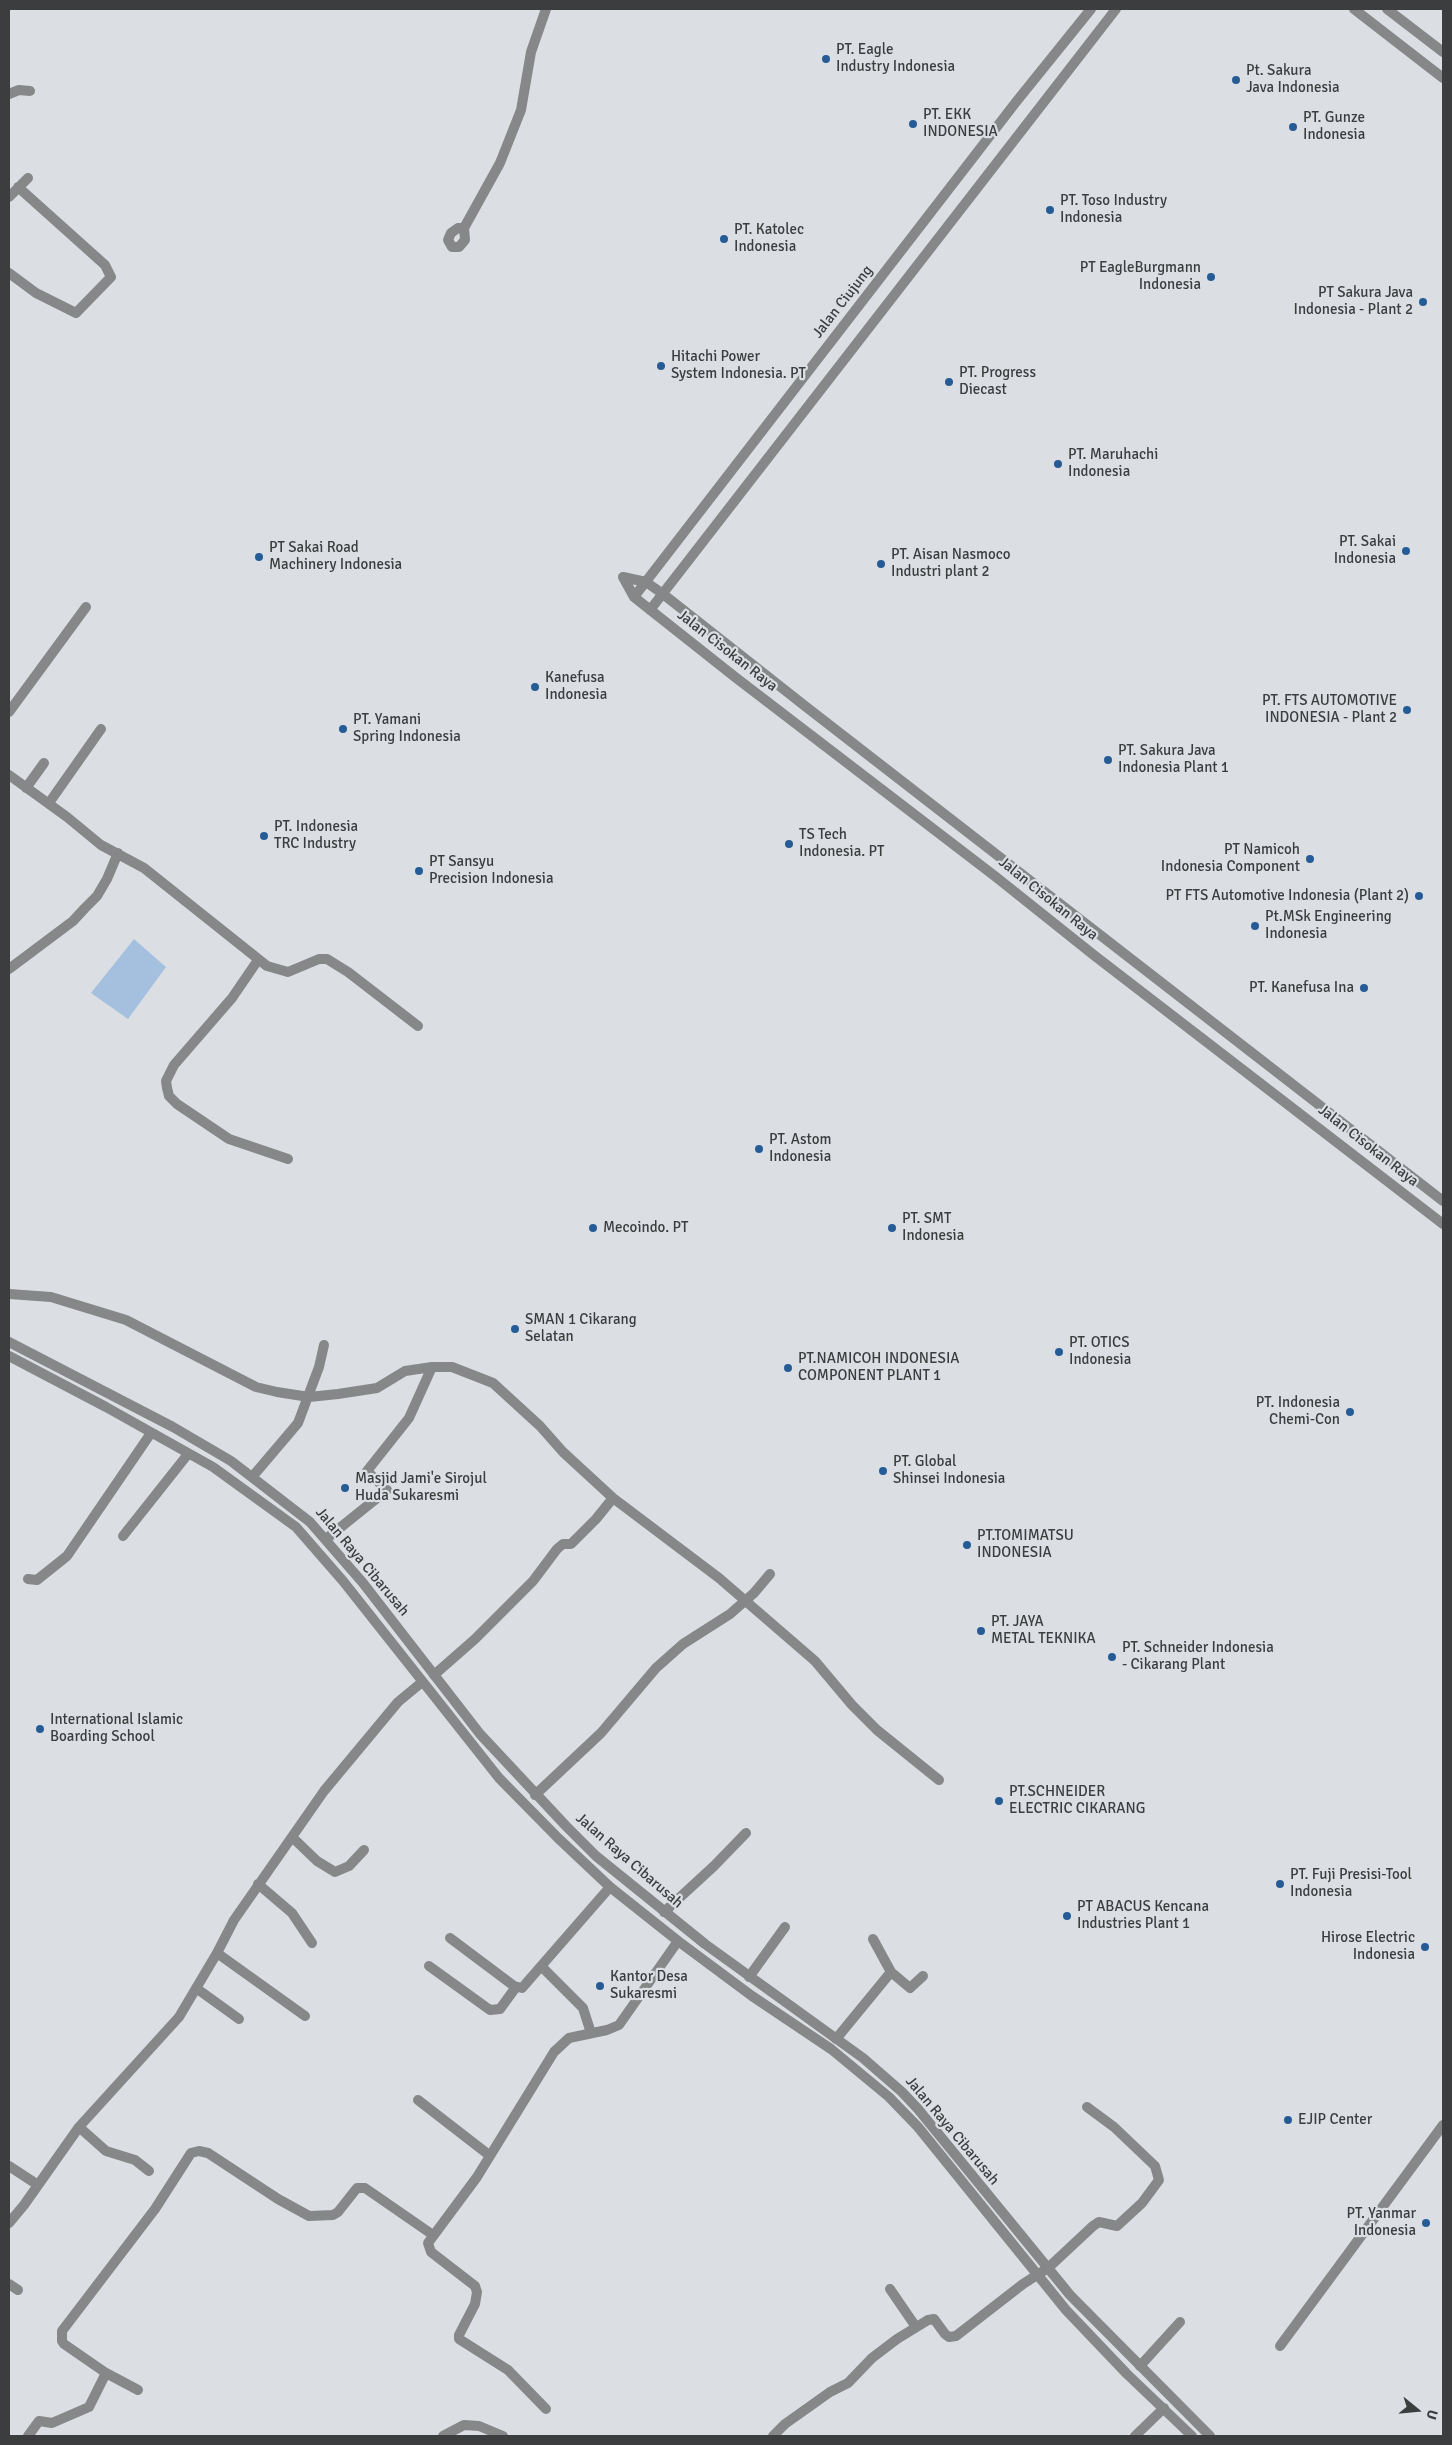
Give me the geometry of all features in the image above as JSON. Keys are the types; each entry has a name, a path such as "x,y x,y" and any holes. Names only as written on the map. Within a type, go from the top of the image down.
{"street":[{"path":"464,228 500,163 522,110 532,52 546,9"},
{"name":"Jalan Ciujung","path":"634,597 1010,109 1091,9"},
{"path":"650,610 1116,9"},
{"path":"1354,9 1443,78"},
{"path":"1387,9 1443,52"},
{"path":"9,94 19,90 30,91"},
{"path":"9,197 28,178"},
{"path":"9,273 36,293 76,313 111,278 104,265 18,188"},
{"path":"634,597 623,577 646,582"},
{"name":"Jalan Cisokan Raya","path":"646,582 1443,1201"},
{"name":"Jalan Cisokan Raya","path":"634,597 735,678 996,877 1095,956 1443,1224"},
{"path":"9,712 86,607"},
{"path":"49,803 101,729"},
{"path":"26,788 44,763"},
{"path":"9,775 49,803 91,838 150,872 258,960 275,970 288,972 319,959 327,959 348,972 418,1026"},
{"path":"9,968 73,921 97,896 107,879 118,853"},
{"path":"258,960 232,998 174,1065 166,1081 167,1088 169,1096 176,1104 229,1139 288,1159"},
{"path":"9,1294 51,1298 126,1320 256,1387 309,1397 377,1388 405,1371 432,1367 452,1367 493,1383 540,1426 568,1457 613,1498 705,1567 815,1660 852,1705 877,1730 939,1780"},
{"name":"Jalan Raya Cibarusah","path":"9,1342 172,1427 232,1461 312,1524 363,1583 480,1734 596,1856 665,1913 749,1977 875,2067 918,2109 1093,2320 1210,2436"},
{"path":"253,1476 293,1430 309,1397 324,1345"},
{"name":"Jalan Raya Cibarusah","path":"9,1356 223,1473 303,1535 343,1581 422,1683 500,1778 610,1887 752,1996 830,2049 889,2097 918,2127 1036,2275 1079,2324 1192,2436"},
{"path":"326,1539 386,1490 367,1471 409,1418 432,1367"},
{"path":"28,1579 37,1580 67,1556 151,1433"},
{"path":"124,1536 188,1454"},
{"path":"256,1497 264,1485"},
{"path":"434,1676 475,1639 533,1580 557,1549 563,1544 571,1544 596,1519 613,1498"},
{"path":"303,1535 312,1524"},
{"path":"536,1795 601,1732 656,1668 671,1654 746,1601 770,1574"},
{"path":"9,2223 78,2127 170,2028 218,1953 234,1920 324,1791 398,1702 422,1683"},
{"path":"657,1924 665,1913 746,1833"},
{"path":"292,1837 317,1860 335,1872 349,1866 364,1850"},
{"path":"258,1884 292,1913 312,1944"},
{"path":"450,1938 516,1987 522,1988 610,1887"},
{"path":"749,1977 785,1927"},
{"path":"873,1939 891,1972 910,1988 923,1976"},
{"path":"546,2409 508,2370 459,2339 459,2335 475,2304 478,2292 474,2286 431,2252 428,2242 476,2177 554,2052 569,2038 611,2029 619,2024 678,1941"},
{"path":"218,1953 305,2016"},
{"path":"429,1966 490,2010 500,2009 516,1987"},
{"path":"542,1967 583,2008 591,2033"},
{"path":"836,2039 891,1972"},
{"path":"196,1988 239,2019"},
{"path":"418,2100 489,2154"},
{"path":"773,2436 785,2424 830,2392 848,2383 878,2352 916,2327 928,2320 934,2319 945,2334 949,2337 956,2336 1036,2275 1048,2268 1099,2222 1114,2226 1127,2219 1154,2189 1159,2180 1155,2166 1114,2127 1087,2107"},
{"path":"1280,2346 1443,2125"},
{"path":"78,2127 106,2152 135,2160 149,2171"},
{"path":"138,2390 106,2373 64,2344 62,2341 62,2331 155,2210 191,2154 199,2151 208,2153 309,2216 333,2215 338,2212 358,2188 365,2188 433,2236"},
{"path":"9,2166 38,2185"},
{"path":"9,2284 18,2290"},
{"path":"890,2289 916,2327"},
{"path":"1140,2366 1180,2322"},
{"path":"28,2436 39,2421 52,2423 89,2407 106,2373"},
{"path":"1135,2436 1164,2408"},
{"path":"443,2436 464,2425 479,2426 503,2436"}],"shaded area":[{"path":"134,939 166,967 128,1019 91,993"}],"place":[{"name":"PT. Eagle Industry Indonesia","path":"826,59"},
{"name":"Pt. Sakura Java Indonesia","path":"1236,80"},
{"name":"PT. EKK INDONESIA","path":"913,124"},
{"name":"PT. Gunze Indonesia","path":"1293,127"},
{"name":"PT. Toso Industry Indonesia","path":"1050,210"},
{"name":"PT. Katolec Indonesia","path":"724,239"},
{"name":"PT EagleBurgmann Indonesia","path":"1211,277"},
{"name":"PT Sakura Java Indonesia - Plant 2","path":"1423,302"},
{"name":"Hitachi Power System Indonesia. PT","path":"661,366"},
{"name":"PT. Progress Diecast","path":"949,382"},
{"name":"PT. Maruhachi Indonesia","path":"1058,464"},
{"name":"PT. Sakai Indonesia","path":"1406,551"},
{"name":"PT Sakai Road Machinery Indonesia","path":"259,557"},
{"name":"PT. Aisan Nasmoco Industri plant 2","path":"881,564"},
{"name":"Kanefusa Indonesia","path":"535,687"},
{"name":"PT. FTS AUTOMOTIVE INDONESIA - Plant 2","path":"1407,710"},
{"name":"PT. Yamani Spring Indonesia","path":"343,729"},
{"name":"PT. Sakura Java Indonesia Plant 1","path":"1108,760"},
{"name":"PT. Indonesia TRC Industry","path":"264,836"},
{"name":"TS Tech Indonesia. PT","path":"789,844"},
{"name":"PT Namicoh Indonesia Component","path":"1310,859"},
{"name":"PT Sansyu Precision Indonesia","path":"419,871"},
{"name":"PT FTS Automotive Indonesia (Plant 2)","path":"1419,896"},
{"name":"Pt.MSk Engineering Indonesia","path":"1255,926"},
{"name":"PT. Kanefusa Ina","path":"1364,988"},
{"name":"PT. Astom Indonesia","path":"759,1149"},
{"name":"Mecoindo. PT","path":"593,1228"},
{"name":"PT. SMT Indonesia","path":"892,1228"},
{"name":"SMAN 1 Cikarang Selatan","path":"515,1329"},
{"name":"PT. OTICS Indonesia","path":"1059,1352"},
{"name":"PT.NAMICOH INDONESIA COMPONENT PLANT 1","path":"788,1368"},
{"name":"PT. Indonesia Chemi-Con","path":"1350,1412"},
{"name":"PT. Global Shinsei Indonesia","path":"883,1471"},
{"name":"Masjid Jami'e Sirojul Huda Sukaresmi","path":"345,1488"},
{"name":"PT.TOMIMATSU INDONESIA","path":"967,1545"},
{"name":"PT. JAYA METAL TEKNIKA","path":"981,1631"},
{"name":"PT. Schneider Indonesia - Cikarang Plant","path":"1112,1657"},
{"name":"International Islamic Boarding School","path":"40,1729"},
{"name":"PT.SCHNEIDER ELECTRIC CIKARANG","path":"999,1801"},
{"name":"PT. Fuji Presisi-Tool Indonesia","path":"1280,1884"},
{"name":"PT ABACUS Kencana Industries Plant 1","path":"1067,1916"},
{"name":"Hirose Electric Indonesia","path":"1425,1947"},
{"name":"Kantor Desa Sukaresmi","path":"600,1986"},
{"name":"EJIP Center","path":"1288,2120"},
{"name":"PT. Yanmar Indonesia","path":"1426,2223"}]}
